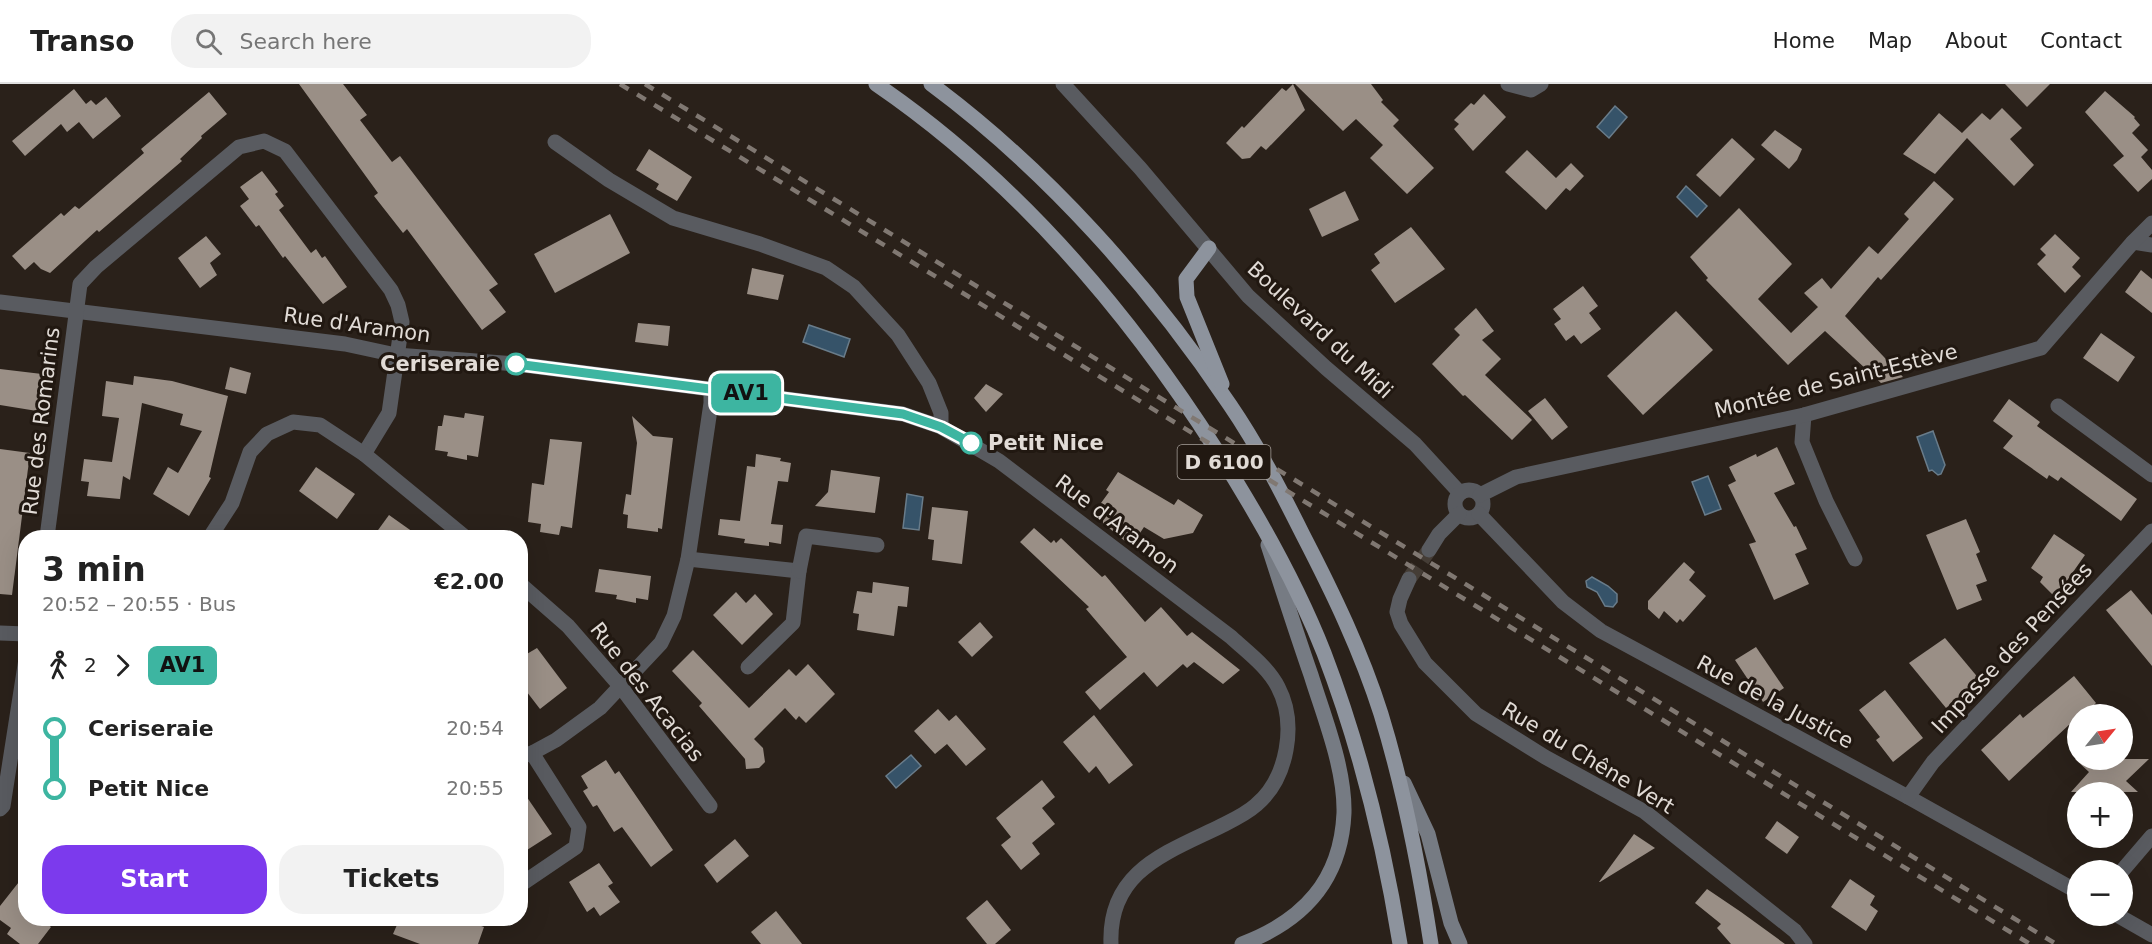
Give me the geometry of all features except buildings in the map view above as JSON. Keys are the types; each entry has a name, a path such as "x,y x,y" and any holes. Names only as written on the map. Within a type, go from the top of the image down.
{"main road":[{"name":"D 6100","path":"876,84 948,138 1041,225 1091,278 1131,326 1182,396 1241,488 1294,587 1323,652 1353,737 1374,809 1392,891 1400,944"},
{"name":"D 6100","path":"931,84 960,105 1037,175 1094,232 1182,338 1231,406 1270,472 1347,622 1381,714 1411,827 1431,944"},
{"path":"1209,248 1186,279 1187,297 1231,406"},
{"path":"1242,944 1261,937 1295,916 1311,902 1329,874 1340,843 1344,812 1341,780 1331,737 1263,528"},
{"path":"1394,762 1428,834 1451,923 1460,944"}],"street":[{"name":"Boulevard du Midi","path":"1063,84 1140,168 1248,296 1326,368 1415,444 1460,493"},
{"path":"1508,84 1531,90 1541,84"},
{"name":"Rue des Romarins","path":"48,530 80,284 96,267 239,147 264,141 285,151 391,290 398,305 402,322 389,412 364,454"},
{"path":"555,142 609,180 673,218 759,244 826,268 854,287 898,335 929,383 940,413 941,427"},
{"name":"Montée de Saint-Estève","path":"1480,495 1516,477 1804,415 2041,348 2152,223"},
{"path":"2133,242 2152,245"},
{"name":"Rue d'Aramon","path":"0,302 345,344 396,355 516,364 711,388 903,414 941,427 999,461 1231,637 1271,676 1288,710 1288,738 1283,763 1272,786 1257,805 1141,868 1125,887 1114,910 1111,944"},
{"path":"528,754 556,740 600,708 661,643 674,616 688,559 711,403 711,388"},
{"path":"2058,406 2152,475"},
{"path":"1804,415 1802,442 1826,501 1856,559"},
{"path":"215,530 232,503 250,452 267,434 293,422 320,425 364,454 456,530"},
{"path":"1470,490 1480,495 1483,501 1479,514 1467,519 1459,514 1454,505 1455,498 1460,493 1470,490"},
{"path":"1429,550 1439,534 1459,514"},
{"name":"Rue de la Justice","path":"1479,514 1563,602 1602,631 2067,886"},
{"name":"Impasse des Pensées","path":"1908,797 1933,762 2152,531"},
{"path":"748,667 793,623 806,536 878,545"},
{"path":"688,559 799,571"},
{"name":"Rue du Chêne Vert","path":"1409,579 1397,612 1401,624 1425,663 1476,714 1545,757 1645,812 1795,930 1805,944"},
{"name":"Rue des Acacias","path":"528,591 568,626 621,687 710,806"},
{"path":"0,633 18,634"},
{"path":"0,809 3,806 18,710"},
{"path":"528,758 579,827 576,847 528,880"},
{"path":"2131,860 2152,836"},
{"path":"2133,925 2152,936"}],"water":[{"path":"1615,106 1627,117 1609,138 1597,127"},
{"path":"1686,186 1707,206 1697,217 1677,197"},
{"path":"809,325 850,339 844,357 803,342"},
{"path":"1933,431 1945,465 1941,474 1938,475 1932,470 1929,471 1917,437"},
{"path":"1708,476 1721,509 1705,515 1692,482"},
{"path":"907,494 923,497 919,530 903,528"},
{"path":"1592,577 1617,594 1617,602 1613,607 1605,606 1597,592 1587,587 1586,581"},
{"path":"911,755 921,766 896,788 886,776"}],"tunnel":[{"path":"1409,579 1429,550"}],"railway":[{"path":"620,84 2030,944"},
{"path":"645,84 2056,944"}],"bus line":[{"name":"AV1","path":"516,364 903,414 941,427 971,443"}],"place":[{"name":"Ceriseraie","path":"516,364"},
{"name":"Petit Nice","path":"971,443"}]}
